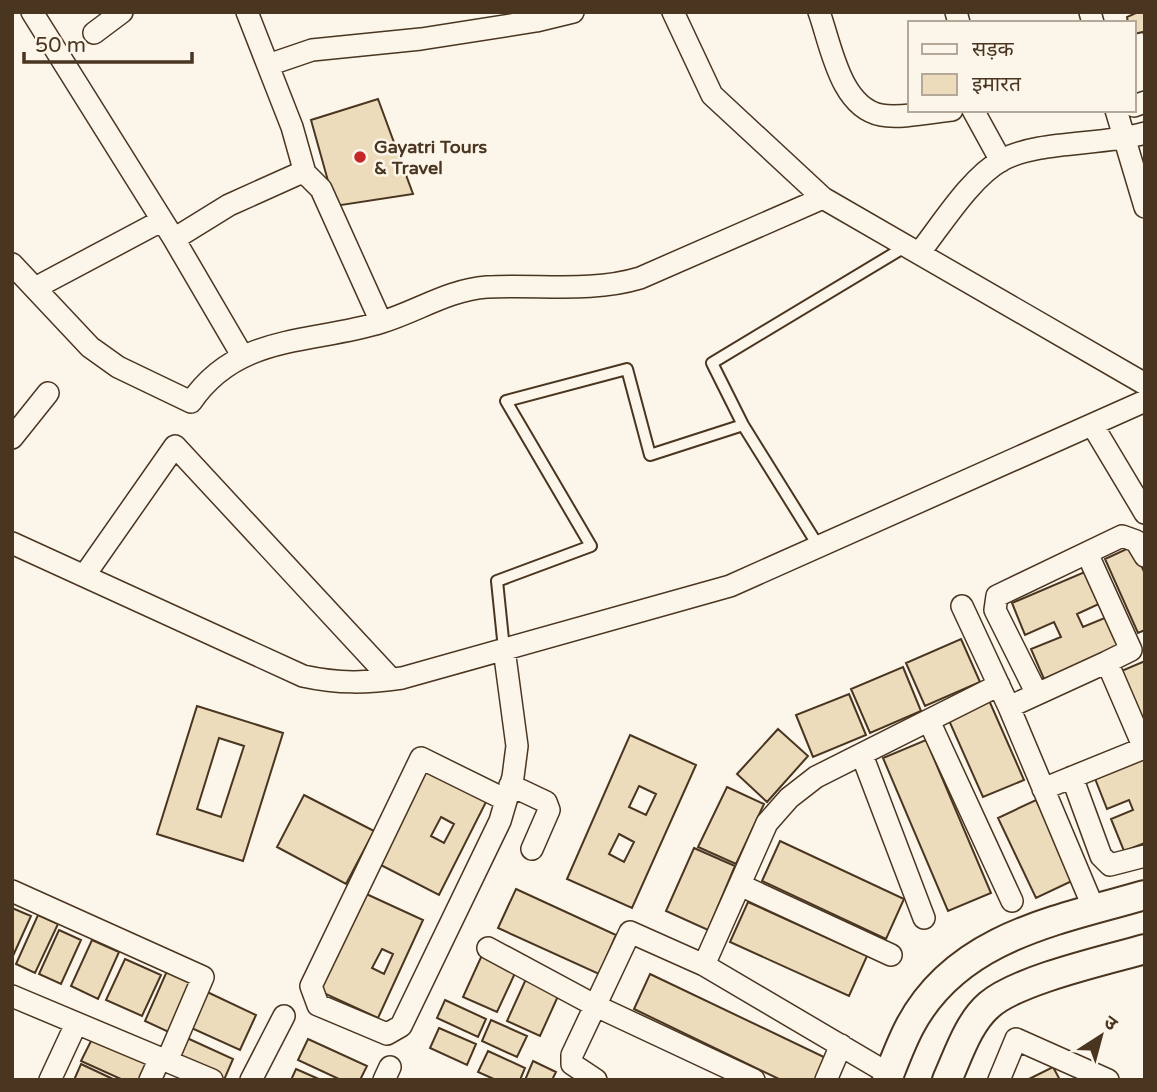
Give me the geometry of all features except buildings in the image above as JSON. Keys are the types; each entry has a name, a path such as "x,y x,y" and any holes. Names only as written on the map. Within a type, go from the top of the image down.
{"street":[{"path":"32,12 174,239 243,357"},
{"path":"94,33 122,12"},
{"path":"247,12 292,127 305,173 321,188 381,322"},
{"path":"268,65 312,50 421,39 536,21 573,12"},
{"path":"673,12 712,95 823,198 914,248 1145,384"},
{"path":"819,12 845,84 860,106 882,116 929,112"},
{"path":"974,112 1001,161"},
{"path":"1123,112 1134,136 1145,207"},
{"path":"914,248 978,179 1001,161 1023,152 1134,136"},
{"path":"174,239 229,205 305,173"},
{"path":"12,264 90,347 118,367 191,402 213,375 268,345 381,322 444,296 468,290 612,286 640,278 823,198"},
{"path":"35,288 161,221"},
{"path":"12,438 48,393"},
{"path":"12,543 303,676 332,683 359,684 391,679 730,586 1145,401"},
{"path":"1093,426 1145,513"},
{"path":"84,576 175,446 391,679"},
{"path":"1037,694 995,610 997,596 1122,537 1136,541 1145,556"},
{"path":"1009,706 1138,646 1087,553"},
{"path":"962,606 1009,706 1094,909"},
{"path":"504,649 517,746 508,793 500,821 401,1026 387,1034 318,1005 312,986 421,758 508,793 546,802 549,810 532,849"},
{"path":"1043,789 1144,747 1107,662"},
{"path":"704,965 767,823 789,798 816,777 999,685"},
{"path":"929,721 1012,901"},
{"path":"862,755 924,918"},
{"path":"1072,777 1101,856 1110,865 1145,856"},
{"path":"740,885 891,955"},
{"path":"12,891 202,977 164,1059 150,1080"},
{"path":"596,1080 572,1064 572,1055 630,932 704,965 841,1045 888,1077 910,1025 934,990 982,949 1023,929 1145,895"},
{"path":"488,948 718,1072 754,1080"},
{"path":"947,1080 972,1027 989,1005 1064,972 1145,949"},
{"path":"12,996 212,1080"},
{"path":"251,1080 284,1016"},
{"path":"50,1080 76,1024"},
{"path":"999,1080 1016,1039 1108,1080"},
{"path":"826,1080 841,1045"}],"lane":[{"path":"819,547 743,425 712,363 914,248"},
{"path":"504,649 497,581 590,546 506,401 627,369 650,455 743,425"}],"place":[{"name":"Gayatri Tours & Travel","path":"360,157"}]}
